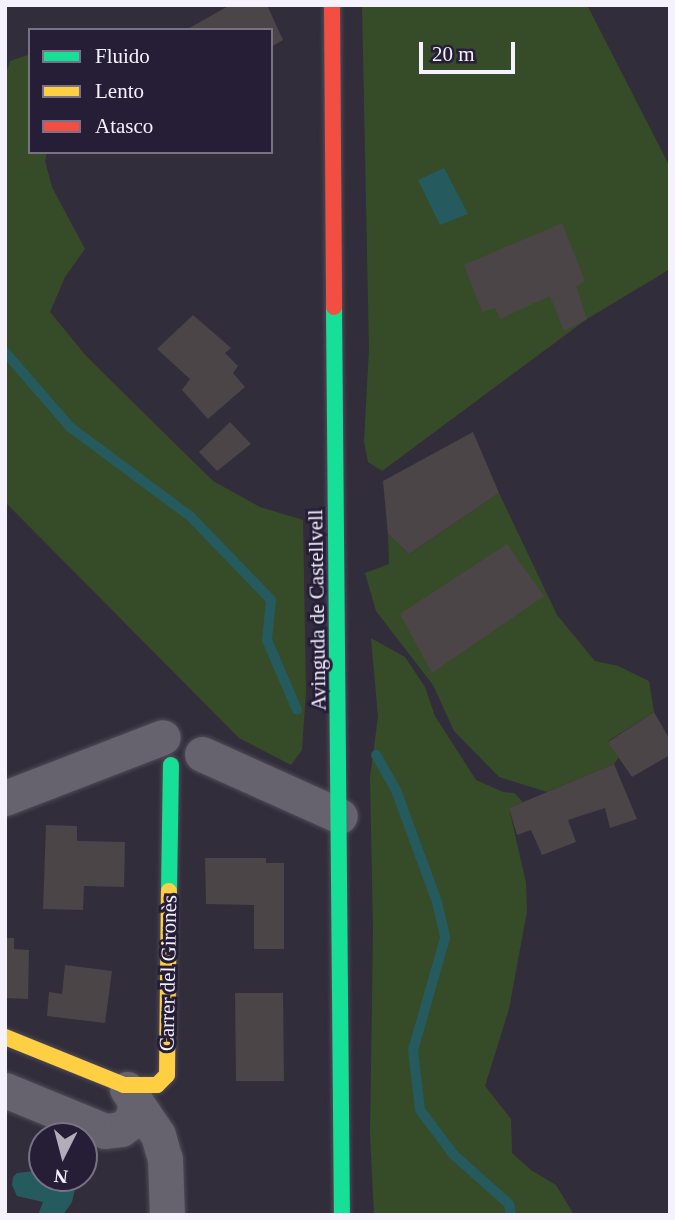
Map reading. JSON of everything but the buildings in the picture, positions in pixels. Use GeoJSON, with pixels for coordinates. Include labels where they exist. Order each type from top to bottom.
{"type":"FeatureCollection","features":[{"type":"Feature","properties":{"kind":"street","name":"Avinguda de Castellvell"},"geometry":{"type":"LineString","coordinates":[[332,5],[342,1215]]}},
{"type":"Feature","properties":{"kind":"street"},"geometry":{"type":"LineString","coordinates":[[5,798],[179,752],[340,816]]}},
{"type":"Feature","properties":{"kind":"street","name":"Carrer del Gironès"},"geometry":{"type":"LineString","coordinates":[[130,1092],[158,1085],[167,1074],[179,752]]}},
{"type":"Feature","properties":{"kind":"street"},"geometry":{"type":"LineString","coordinates":[[5,1037],[130,1092],[158,1135],[165,1159],[167,1215]]}},
{"type":"Feature","properties":{"kind":"street"},"geometry":{"type":"LineString","coordinates":[[5,1090],[105,1131],[121,1129],[128,1124],[134,1114],[130,1092]]}},
{"type":"Feature","properties":{"kind":"shaded area"},"geometry":{"type":"Polygon","coordinates":[[[362,5],[587,5],[670,167],[670,269],[587,319],[382,471],[368,462],[364,442],[369,349],[362,5]]]}},
{"type":"Feature","properties":{"kind":"shaded area"},"geometry":{"type":"Polygon","coordinates":[[[28,55],[28,154],[47,154],[45,161],[52,187],[85,249],[65,277],[50,312],[87,357],[213,481],[260,507],[303,520],[306,691],[302,750],[291,765],[239,738],[5,502],[5,76],[10,61],[28,55]]]}},
{"type":"Feature","properties":{"kind":"shaded area"},"geometry":{"type":"Polygon","coordinates":[[[444,168],[468,214],[440,225],[418,180],[444,168]]]}},
{"type":"Feature","properties":{"kind":"shaded area"},"geometry":{"type":"Polygon","coordinates":[[[499,493],[557,615],[595,661],[618,666],[649,681],[654,712],[608,741],[619,757],[614,764],[547,792],[499,777],[454,731],[433,685],[376,611],[365,573],[389,564],[388,534],[409,554],[499,493]]]}},
{"type":"Feature","properties":{"kind":"shaded area"},"geometry":{"type":"Polygon","coordinates":[[[371,638],[405,657],[425,687],[435,716],[476,780],[503,792],[514,793],[523,802],[509,808],[526,883],[527,911],[509,1009],[485,1086],[511,1119],[512,1153],[531,1170],[556,1185],[574,1215],[374,1215],[370,1135],[373,932],[370,777],[378,717],[371,638]]]}},
{"type":"Feature","properties":{"kind":"shaded area"},"geometry":{"type":"Polygon","coordinates":[[[28,1172],[28,1192],[74,1192],[72,1202],[63,1215],[41,1215],[39,1212],[43,1202],[17,1196],[12,1185],[13,1177],[17,1173],[28,1172]]]}},
{"type":"Feature","properties":{"kind":"waterway"},"geometry":{"type":"LineString","coordinates":[[5,352],[70,427],[190,516],[271,600],[267,640],[297,710]]}},
{"type":"Feature","properties":{"kind":"waterway"},"geometry":{"type":"LineString","coordinates":[[376,755],[396,790],[437,902],[445,938],[413,1050],[420,1110],[454,1155],[509,1204],[511,1215]]}},
{"type":"Feature","properties":{"kind":"traffic: fast"},"geometry":{"type":"LineString","coordinates":[[334,307],[342,1215]]}},
{"type":"Feature","properties":{"kind":"traffic: fast"},"geometry":{"type":"LineString","coordinates":[[169,891],[171,765]]}},
{"type":"Feature","properties":{"kind":"traffic: slow"},"geometry":{"type":"LineString","coordinates":[[5,1037],[124,1085],[157,1085],[167,1075],[169,891]]}},
{"type":"Feature","properties":{"kind":"traffic: jam"},"geometry":{"type":"LineString","coordinates":[[332,5],[334,307]]}}]}
